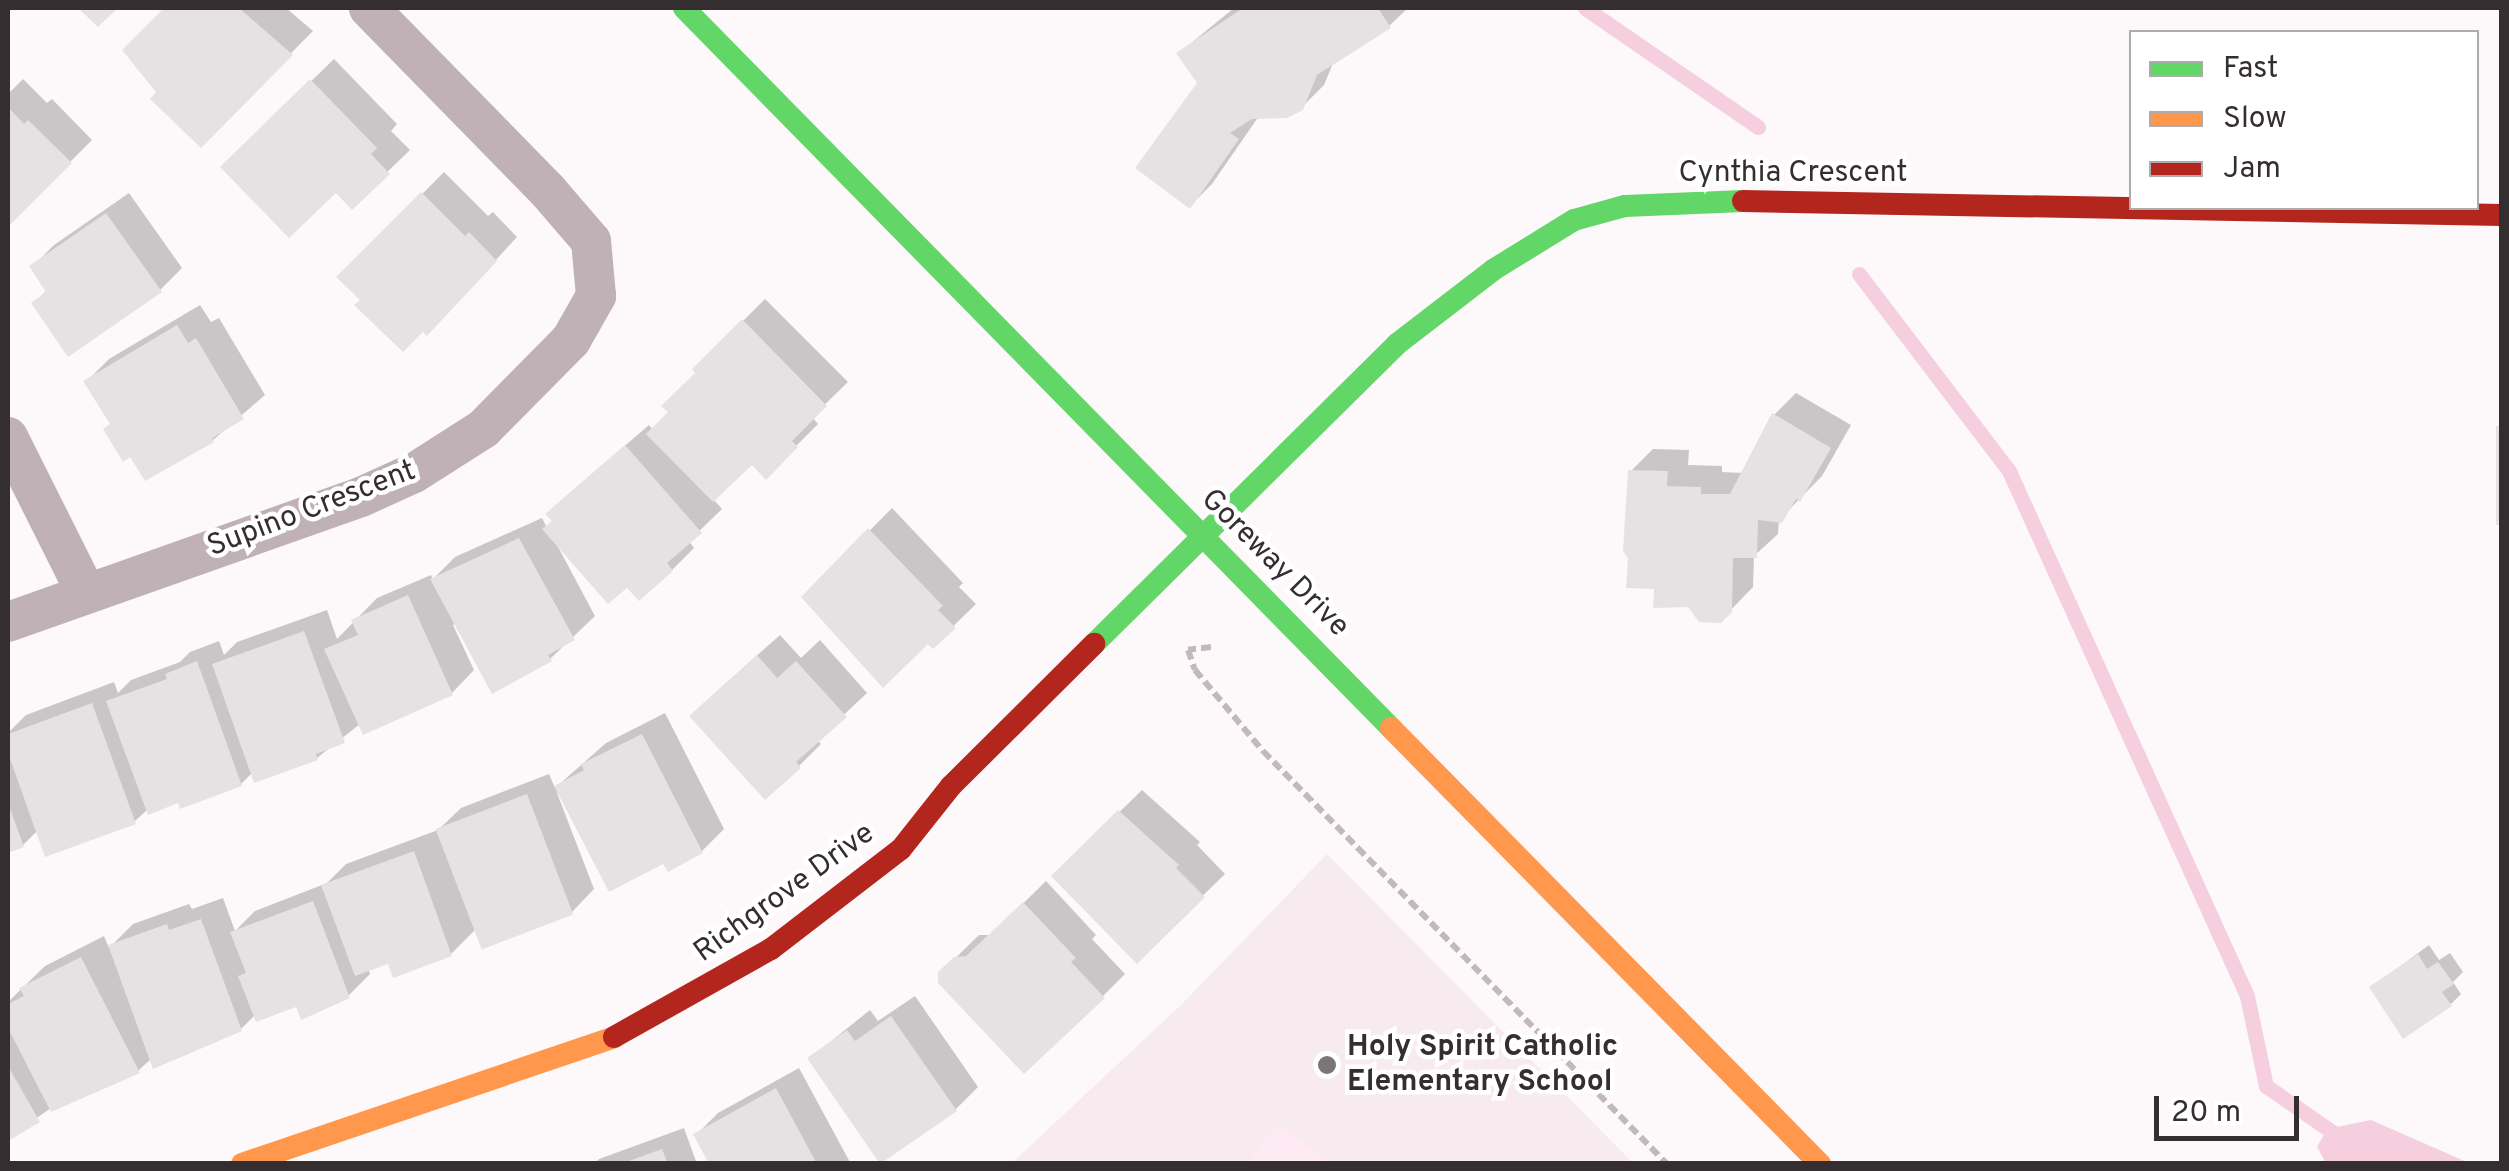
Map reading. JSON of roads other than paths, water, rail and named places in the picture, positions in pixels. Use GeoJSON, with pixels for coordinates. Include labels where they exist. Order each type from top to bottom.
{"type":"FeatureCollection","features":[{"type":"Feature","properties":{"kind":"street","name":"Supino Crescent"},"geometry":{"type":"LineString","coordinates":[[8,622],[362,497],[414,473],[483,429],[571,340],[596,296],[591,241],[369,8]]}},
{"type":"Feature","properties":{"kind":"street","name":"Goreway Drive"},"geometry":{"type":"LineString","coordinates":[[684,8],[1820,1164]]}},
{"type":"Feature","properties":{"kind":"street","name":"Cynthia Crescent"},"geometry":{"type":"LineString","coordinates":[[1203,535],[1398,344],[1479,280],[1574,220],[1625,206],[1698,200],[2129,209]]}},
{"type":"Feature","properties":{"kind":"street","name":"Cynthia Crescent"},"geometry":{"type":"LineString","coordinates":[[2200,210],[2502,216]]}},
{"type":"Feature","properties":{"kind":"street"},"geometry":{"type":"LineString","coordinates":[[8,437],[86,593]]}},
{"type":"Feature","properties":{"kind":"street","name":"Richgrove Drive"},"geometry":{"type":"LineString","coordinates":[[242,1164],[618,1034],[771,950],[901,849],[951,786],[1203,535]]}},
{"type":"Feature","properties":{"kind":"waterway"},"geometry":{"type":"LineString","coordinates":[[1585,8],[1758,127]]}},
{"type":"Feature","properties":{"kind":"waterway"},"geometry":{"type":"LineString","coordinates":[[1859,274],[2009,471],[2247,996],[2266,1086],[2341,1138]]}},
{"type":"Feature","properties":{"kind":"place","name":"Holy Spirit Catholic Elementary School"},"geometry":{"type":"Point","coordinates":[1327,1065]}}]}
